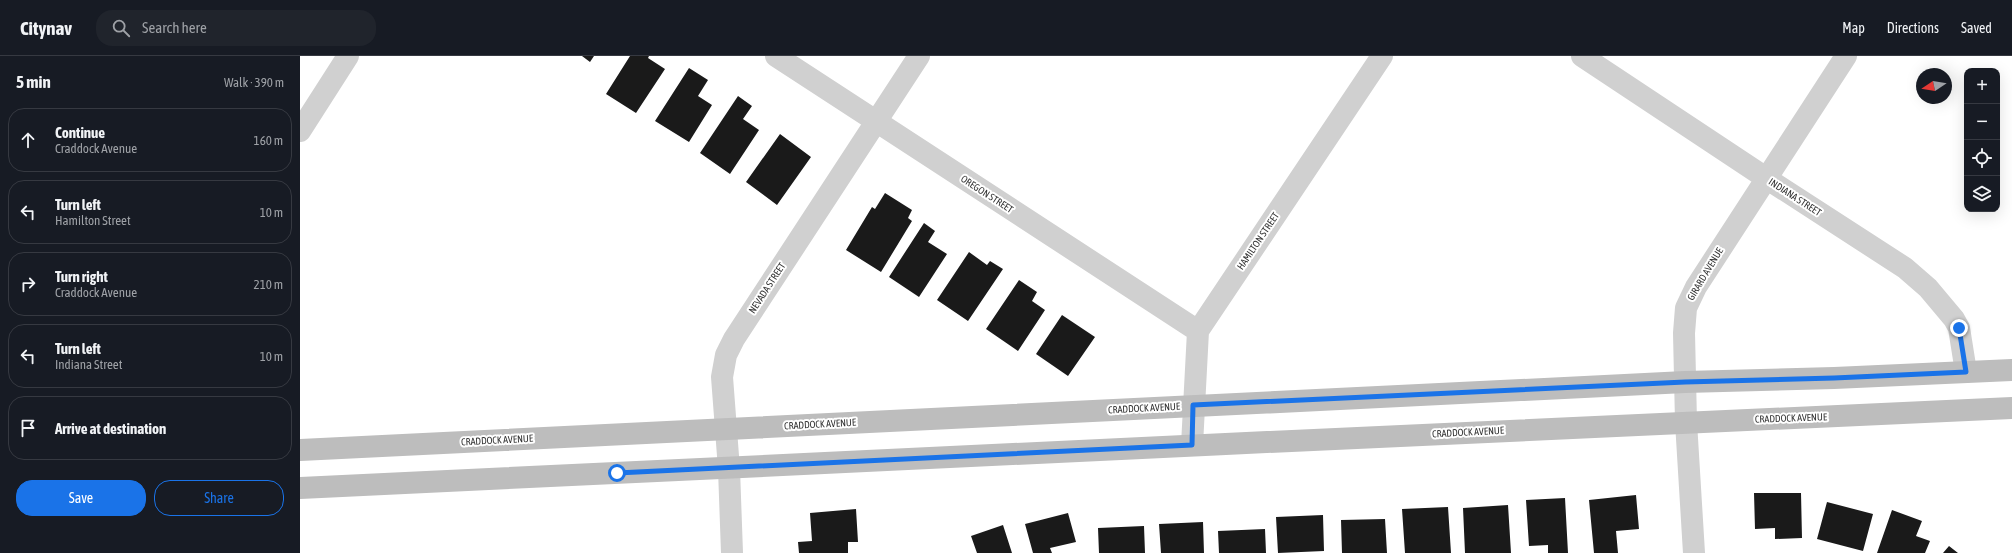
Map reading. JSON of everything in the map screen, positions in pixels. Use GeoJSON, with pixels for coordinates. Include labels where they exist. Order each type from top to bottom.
{"type":"FeatureCollection","features":[{"type":"Feature","properties":{"kind":"street"},"geometry":{"type":"LineString","coordinates":[[300,131],[348,56]]}},
{"type":"Feature","properties":{"kind":"street","name":"OREGON STREET"},"geometry":{"type":"LineString","coordinates":[[776,56],[1198,331]]}},
{"type":"Feature","properties":{"kind":"street","name":"NEVADA STREET"},"geometry":{"type":"LineString","coordinates":[[732,553],[729,469],[722,377],[726,355],[734,339],[919,56]]}},
{"type":"Feature","properties":{"kind":"street","name":"HAMILTON STREET"},"geometry":{"type":"LineString","coordinates":[[1192,445],[1198,331],[1382,56]]}},
{"type":"Feature","properties":{"kind":"street","name":"INDIANA STREET"},"geometry":{"type":"LineString","coordinates":[[1582,56],[1905,268],[1928,288],[1947,310],[1959,328],[1966,372]]}},
{"type":"Feature","properties":{"kind":"street","name":"GIRARD AVENUE"},"geometry":{"type":"LineString","coordinates":[[1694,553],[1686,422],[1684,333],[1686,308],[1696,286],[1846,56]]}},
{"type":"Feature","properties":{"kind":"street","name":"CRADDOCK AVENUE"},"geometry":{"type":"LineString","coordinates":[[300,450],[1685,382],[1834,378],[2012,370]]}},
{"type":"Feature","properties":{"kind":"street","name":"CRADDOCK AVENUE"},"geometry":{"type":"LineString","coordinates":[[300,488],[729,469],[1192,445],[2012,408]]}},
{"type":"Feature","properties":{"kind":"building"},"geometry":{"type":"Polygon","coordinates":[[[582,56],[594,56],[590,62],[582,56]]]}},
{"type":"Feature","properties":{"kind":"building"},"geometry":{"type":"Polygon","coordinates":[[[630,56],[649,56],[648,58],[665,69],[636,113],[606,94],[630,56]]]}},
{"type":"Feature","properties":{"kind":"building"},"geometry":{"type":"Polygon","coordinates":[[[689,68],[708,80],[698,96],[712,105],[689,142],[655,121],[689,68]]]}},
{"type":"Feature","properties":{"kind":"building"},"geometry":{"type":"Polygon","coordinates":[[[738,96],[752,106],[743,119],[759,130],[730,174],[700,153],[738,96]]]}},
{"type":"Feature","properties":{"kind":"building"},"geometry":{"type":"Polygon","coordinates":[[[780,134],[811,157],[777,205],[746,182],[780,134]]]}},
{"type":"Feature","properties":{"kind":"building"},"geometry":{"type":"Polygon","coordinates":[[[885,193],[912,210],[908,218],[912,221],[881,272],[846,250],[872,207],[875,209],[885,193]]]}},
{"type":"Feature","properties":{"kind":"building"},"geometry":{"type":"Polygon","coordinates":[[[924,223],[935,231],[928,242],[947,254],[919,297],[889,277],[924,223]]]}},
{"type":"Feature","properties":{"kind":"building"},"geometry":{"type":"Polygon","coordinates":[[[969,252],[987,265],[990,261],[1003,269],[968,321],[937,300],[969,252]]]}},
{"type":"Feature","properties":{"kind":"building"},"geometry":{"type":"Polygon","coordinates":[[[1019,280],[1037,292],[1032,301],[1045,310],[1018,351],[986,329],[1019,280]]]}},
{"type":"Feature","properties":{"kind":"building"},"geometry":{"type":"Polygon","coordinates":[[[1062,315],[1095,337],[1068,376],[1036,354],[1062,315]]]}},
{"type":"Feature","properties":{"kind":"building"},"geometry":{"type":"Polygon","coordinates":[[[1754,493],[1801,493],[1802,538],[1775,539],[1775,528],[1755,529],[1754,493]]]}},
{"type":"Feature","properties":{"kind":"building"},"geometry":{"type":"Polygon","coordinates":[[[1636,495],[1639,529],[1616,531],[1618,553],[1594,553],[1589,500],[1636,495]]]}},
{"type":"Feature","properties":{"kind":"building"},"geometry":{"type":"Polygon","coordinates":[[[1565,498],[1568,553],[1548,553],[1548,545],[1529,546],[1526,500],[1565,498]]]}},
{"type":"Feature","properties":{"kind":"building"},"geometry":{"type":"Polygon","coordinates":[[[1827,502],[1873,514],[1863,551],[1817,539],[1827,502]]]}},
{"type":"Feature","properties":{"kind":"building"},"geometry":{"type":"Polygon","coordinates":[[[1508,505],[1511,553],[1465,553],[1463,508],[1508,505]]]}},
{"type":"Feature","properties":{"kind":"building"},"geometry":{"type":"Polygon","coordinates":[[[1448,507],[1451,553],[1405,553],[1402,509],[1448,507]]]}},
{"type":"Feature","properties":{"kind":"building"},"geometry":{"type":"Polygon","coordinates":[[[856,509],[858,542],[848,542],[848,553],[799,553],[798,542],[812,541],[810,513],[856,509]]]}},
{"type":"Feature","properties":{"kind":"building"},"geometry":{"type":"Polygon","coordinates":[[[1892,510],[1922,521],[1916,536],[1930,541],[1925,553],[1877,553],[1892,510]]]}},
{"type":"Feature","properties":{"kind":"building"},"geometry":{"type":"Polygon","coordinates":[[[1068,513],[1076,542],[1050,548],[1052,553],[1033,553],[1025,524],[1068,513]]]}},
{"type":"Feature","properties":{"kind":"building"},"geometry":{"type":"Polygon","coordinates":[[[1323,515],[1324,551],[1278,553],[1276,517],[1323,515]]]}},
{"type":"Feature","properties":{"kind":"building"},"geometry":{"type":"Polygon","coordinates":[[[1385,519],[1387,553],[1342,553],[1341,520],[1385,519]]]}},
{"type":"Feature","properties":{"kind":"building"},"geometry":{"type":"Polygon","coordinates":[[[1203,522],[1204,553],[1161,553],[1159,524],[1203,522]]]}},
{"type":"Feature","properties":{"kind":"building"},"geometry":{"type":"Polygon","coordinates":[[[1003,525],[1012,553],[977,553],[971,536],[1003,525]]]}},
{"type":"Feature","properties":{"kind":"building"},"geometry":{"type":"Polygon","coordinates":[[[1144,526],[1145,553],[1099,553],[1098,528],[1144,526]]]}},
{"type":"Feature","properties":{"kind":"building"},"geometry":{"type":"Polygon","coordinates":[[[1265,529],[1266,553],[1219,553],[1218,531],[1265,529]]]}},
{"type":"Feature","properties":{"kind":"building"},"geometry":{"type":"Polygon","coordinates":[[[1949,546],[1958,553],[1943,553],[1949,546]]]}},
{"type":"Feature","properties":{"kind":"route"},"geometry":{"type":"LineString","coordinates":[[617,473],[729,469],[1192,445],[1193,405],[1685,382],[1834,378],[1966,372],[1959,328]]}}]}
